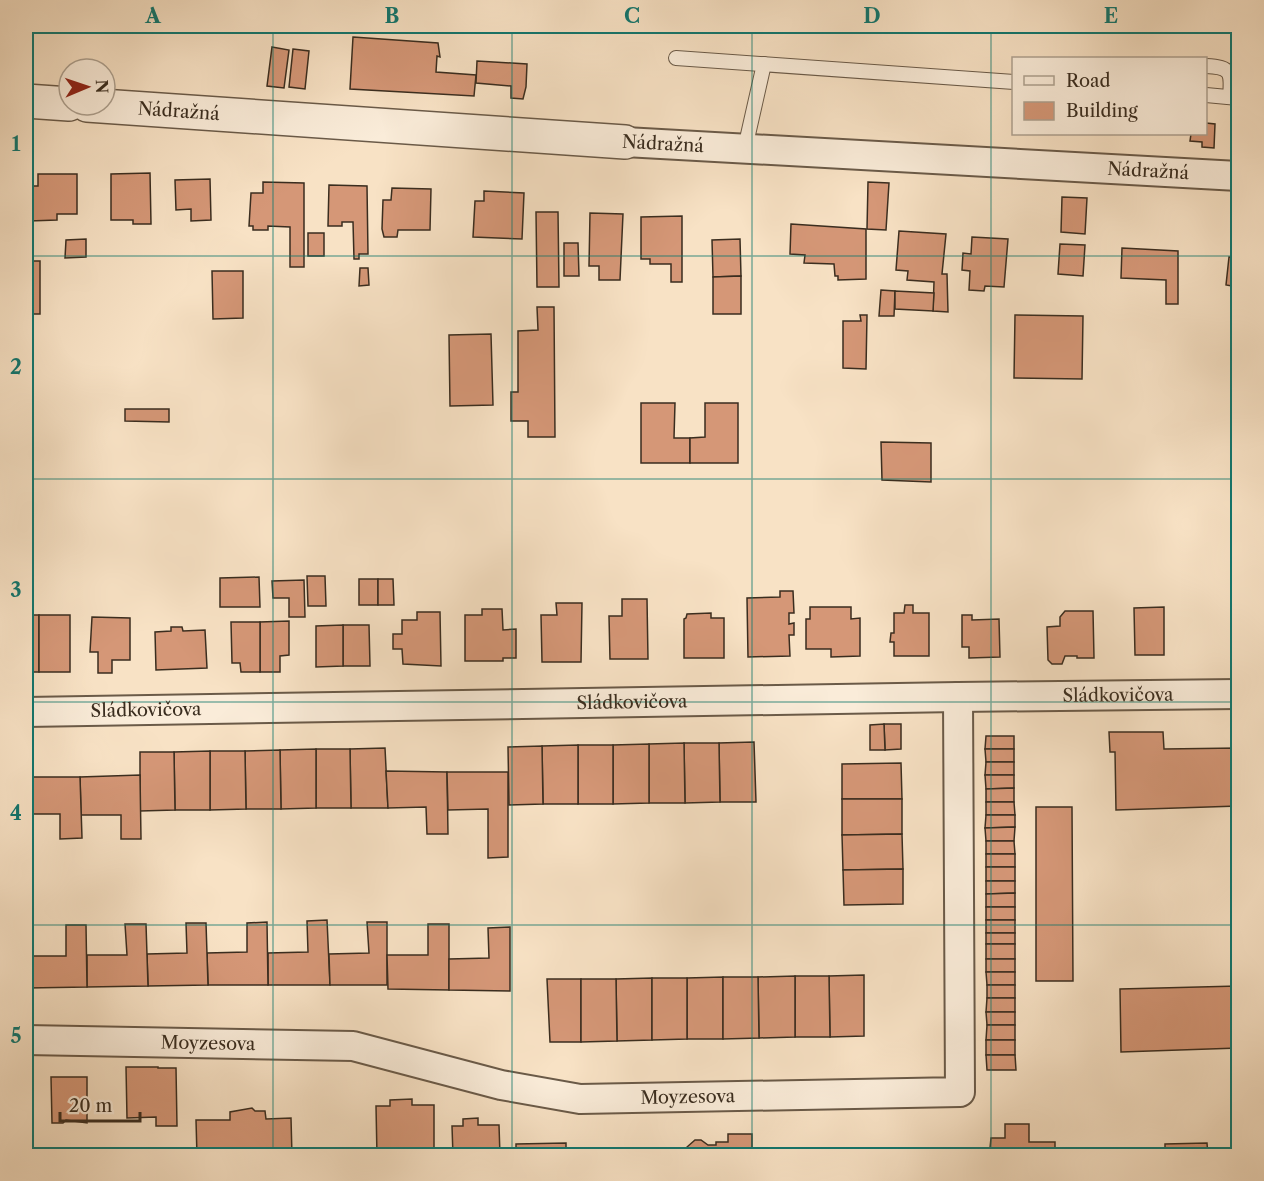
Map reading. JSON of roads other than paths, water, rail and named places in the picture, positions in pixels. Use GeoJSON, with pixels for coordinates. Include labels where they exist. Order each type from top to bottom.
{"type":"FeatureCollection","features":[{"type":"Feature","properties":{"kind":"street"},"geometry":{"type":"LineString","coordinates":[[26,101],[57,103]]}},
{"type":"Feature","properties":{"kind":"street","name":"Nádražná"},"geometry":{"type":"LineString","coordinates":[[117,107],[625,142],[1239,176]]}},
{"type":"Feature","properties":{"kind":"street","name":"Sládkovičova"},"geometry":{"type":"LineString","coordinates":[[26,712],[1239,694]]}},
{"type":"Feature","properties":{"kind":"street","name":"Moyzesova"},"geometry":{"type":"LineString","coordinates":[[26,1040],[353,1046],[501,1085],[580,1099],[960,1092],[957,697]]}},
{"type":"Feature","properties":{"kind":"lane"},"geometry":{"type":"LineString","coordinates":[[676,58],[1012,81]]}},
{"type":"Feature","properties":{"kind":"lane"},"geometry":{"type":"LineString","coordinates":[[745,148],[764,64]]}},
{"type":"Feature","properties":{"kind":"lane"},"geometry":{"type":"LineString","coordinates":[[1207,66],[1218,67],[1228,72],[1234,97],[1207,95]]}}]}
